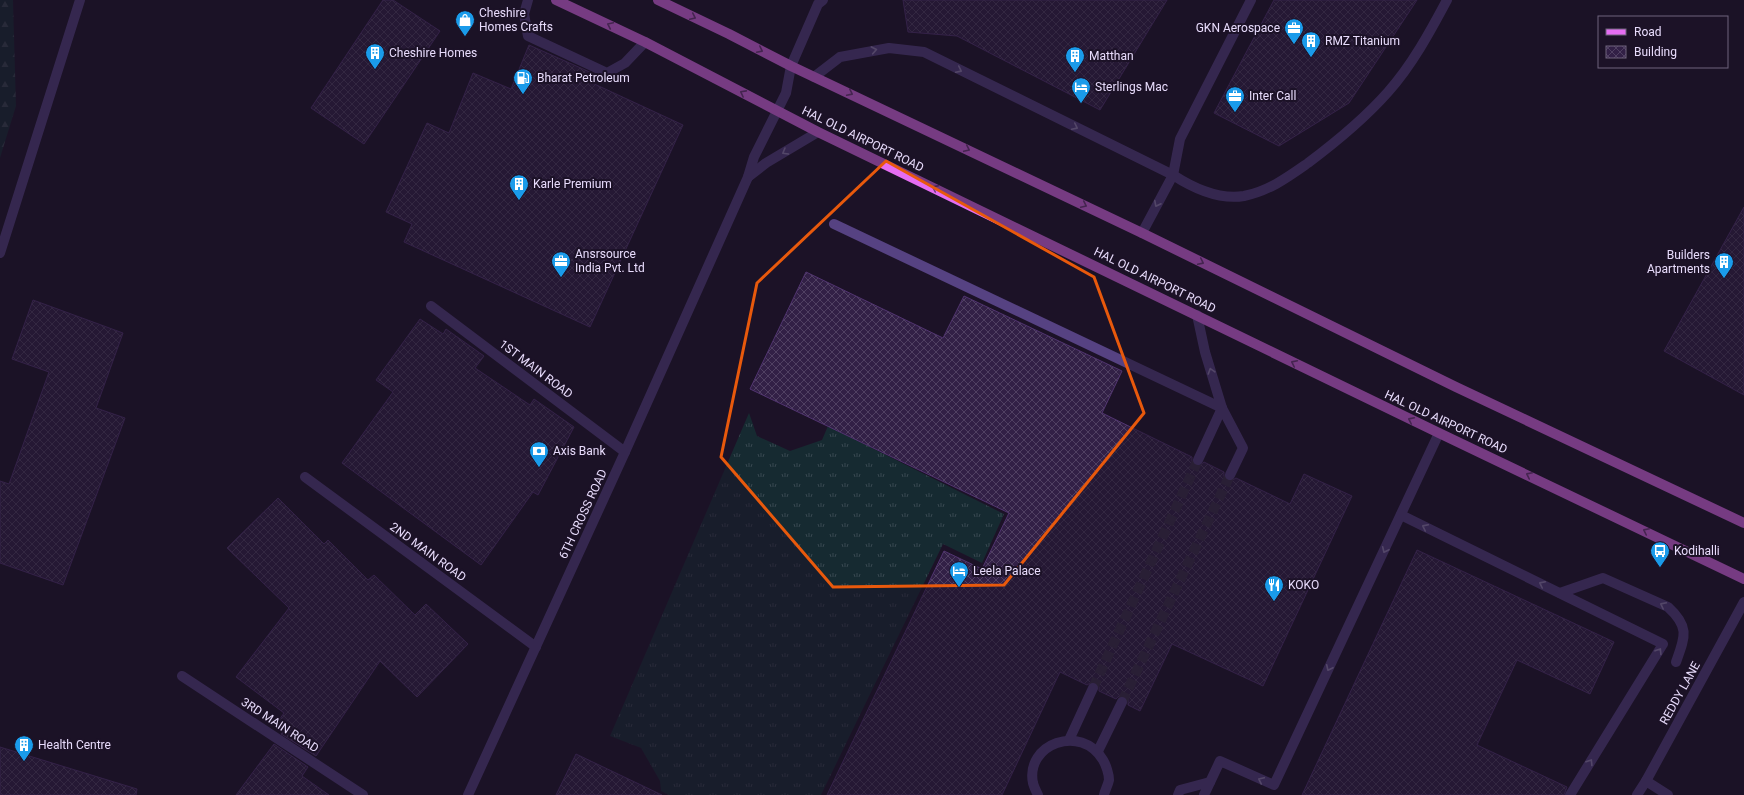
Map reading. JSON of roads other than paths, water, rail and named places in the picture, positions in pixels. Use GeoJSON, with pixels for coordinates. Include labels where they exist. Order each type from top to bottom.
{"type":"FeatureCollection","features":[{"type":"Feature","properties":{"kind":"main road","name":"HAL OLD AIRPORT ROAD"},"geometry":{"type":"LineString","coordinates":[[556,0],[645,42],[818,132],[1744,579]]}},
{"type":"Feature","properties":{"kind":"main road"},"geometry":{"type":"LineString","coordinates":[[658,0],[791,66],[1142,233],[1456,387],[1744,523]]}},
{"type":"Feature","properties":{"kind":"street"},"geometry":{"type":"LineString","coordinates":[[0,253],[80,0]]}},
{"type":"Feature","properties":{"kind":"street"},"geometry":{"type":"LineString","coordinates":[[528,0],[524,14],[528,36],[607,73],[625,63],[645,42]]}},
{"type":"Feature","properties":{"kind":"street"},"geometry":{"type":"LineString","coordinates":[[1142,233],[1172,175],[1180,139],[1251,0]]}},
{"type":"Feature","properties":{"kind":"street"},"geometry":{"type":"LineString","coordinates":[[814,77],[840,57],[889,48],[924,52],[1172,175],[1189,186],[1225,197],[1243,196],[1265,190],[1283,181],[1334,143],[1388,92],[1422,46],[1447,0]]}},
{"type":"Feature","properties":{"kind":"street","name":"6TH CROSS ROAD"},"geometry":{"type":"LineString","coordinates":[[468,795],[625,452],[748,177],[754,157],[786,94],[791,66],[818,1]]}},
{"type":"Feature","properties":{"kind":"street","name":"6TH CROSS ROAD"},"geometry":{"type":"LineString","coordinates":[[748,177],[766,163],[818,132]]}},
{"type":"Feature","properties":{"kind":"street"},"geometry":{"type":"LineString","coordinates":[[834,224],[1222,408]]}},
{"type":"Feature","properties":{"kind":"street","name":"1ST MAIN ROAD"},"geometry":{"type":"LineString","coordinates":[[431,306],[625,452]]}},
{"type":"Feature","properties":{"kind":"street"},"geometry":{"type":"LineString","coordinates":[[1197,315],[1205,352],[1222,408],[1243,448],[1230,475]]}},
{"type":"Feature","properties":{"kind":"street"},"geometry":{"type":"LineString","coordinates":[[1198,460],[1222,408]]}},
{"type":"Feature","properties":{"kind":"street"},"geometry":{"type":"LineString","coordinates":[[1204,795],[1220,761],[1274,786],[1439,433]]}},
{"type":"Feature","properties":{"kind":"street","name":"2ND MAIN ROAD"},"geometry":{"type":"LineString","coordinates":[[304,478],[536,647]]}},
{"type":"Feature","properties":{"kind":"street"},"geometry":{"type":"LineString","coordinates":[[1401,515],[1663,644],[1570,795]]}},
{"type":"Feature","properties":{"kind":"street"},"geometry":{"type":"LineString","coordinates":[[1560,593],[1603,578],[1668,608],[1676,615],[1684,632],[1684,641],[1676,662]]}},
{"type":"Feature","properties":{"kind":"street","name":"REDDY LANE"},"geometry":{"type":"LineString","coordinates":[[1637,795],[1744,602]]}},
{"type":"Feature","properties":{"kind":"street","name":"3RD MAIN ROAD"},"geometry":{"type":"LineString","coordinates":[[182,676],[363,795]]}},
{"type":"Feature","properties":{"kind":"street"},"geometry":{"type":"LineString","coordinates":[[1069,740],[1093,688]]}},
{"type":"Feature","properties":{"kind":"street"},"geometry":{"type":"LineString","coordinates":[[1098,751],[1122,702]]}},
{"type":"Feature","properties":{"kind":"street"},"geometry":{"type":"LineString","coordinates":[[1038,795],[1033,782],[1034,767],[1042,753],[1054,743],[1069,740],[1085,743],[1098,751],[1106,765],[1108,780],[1104,795]]}},
{"type":"Feature","properties":{"kind":"street"},"geometry":{"type":"LineString","coordinates":[[1646,781],[1668,795]]}},
{"type":"Feature","properties":{"kind":"street"},"geometry":{"type":"LineString","coordinates":[[1178,795],[1180,790],[1210,782]]}},
{"type":"Feature","properties":{"kind":"tunnel"},"geometry":{"type":"LineString","coordinates":[[1093,688],[1198,460]]}},
{"type":"Feature","properties":{"kind":"tunnel"},"geometry":{"type":"LineString","coordinates":[[1122,702],[1230,475]]}},
{"type":"Feature","properties":{"kind":"place","name":"Cheshire Homes Crafts"},"geometry":{"type":"Point","coordinates":[465,37]}},
{"type":"Feature","properties":{"kind":"place","name":"GKN Aerospace"},"geometry":{"type":"Point","coordinates":[1294,45]}},
{"type":"Feature","properties":{"kind":"place","name":"RMZ Titanium"},"geometry":{"type":"Point","coordinates":[1311,58]}},
{"type":"Feature","properties":{"kind":"place","name":"Cheshire Homes"},"geometry":{"type":"Point","coordinates":[375,70]}},
{"type":"Feature","properties":{"kind":"place","name":"Matthan"},"geometry":{"type":"Point","coordinates":[1075,73]}},
{"type":"Feature","properties":{"kind":"place","name":"Bharat Petroleum"},"geometry":{"type":"Point","coordinates":[523,95]}},
{"type":"Feature","properties":{"kind":"place","name":"Sterlings Mac"},"geometry":{"type":"Point","coordinates":[1081,104]}},
{"type":"Feature","properties":{"kind":"place","name":"Inter Call"},"geometry":{"type":"Point","coordinates":[1235,113]}},
{"type":"Feature","properties":{"kind":"place","name":"Karle Premium"},"geometry":{"type":"Point","coordinates":[519,201]}},
{"type":"Feature","properties":{"kind":"place","name":"Ansrsource India Pvt. Ltd"},"geometry":{"type":"Point","coordinates":[561,278]}},
{"type":"Feature","properties":{"kind":"place","name":"Builders Apartments"},"geometry":{"type":"Point","coordinates":[1724,279]}},
{"type":"Feature","properties":{"kind":"place","name":"Axis Bank"},"geometry":{"type":"Point","coordinates":[539,468]}},
{"type":"Feature","properties":{"kind":"place","name":"Kodihalli"},"geometry":{"type":"Point","coordinates":[1660,568]}},
{"type":"Feature","properties":{"kind":"place","name":"Leela Palace"},"geometry":{"type":"Point","coordinates":[959,588]}},
{"type":"Feature","properties":{"kind":"place","name":"KOKO"},"geometry":{"type":"Point","coordinates":[1274,602]}},
{"type":"Feature","properties":{"kind":"place","name":"Health Centre"},"geometry":{"type":"Point","coordinates":[24,762]}}]}
